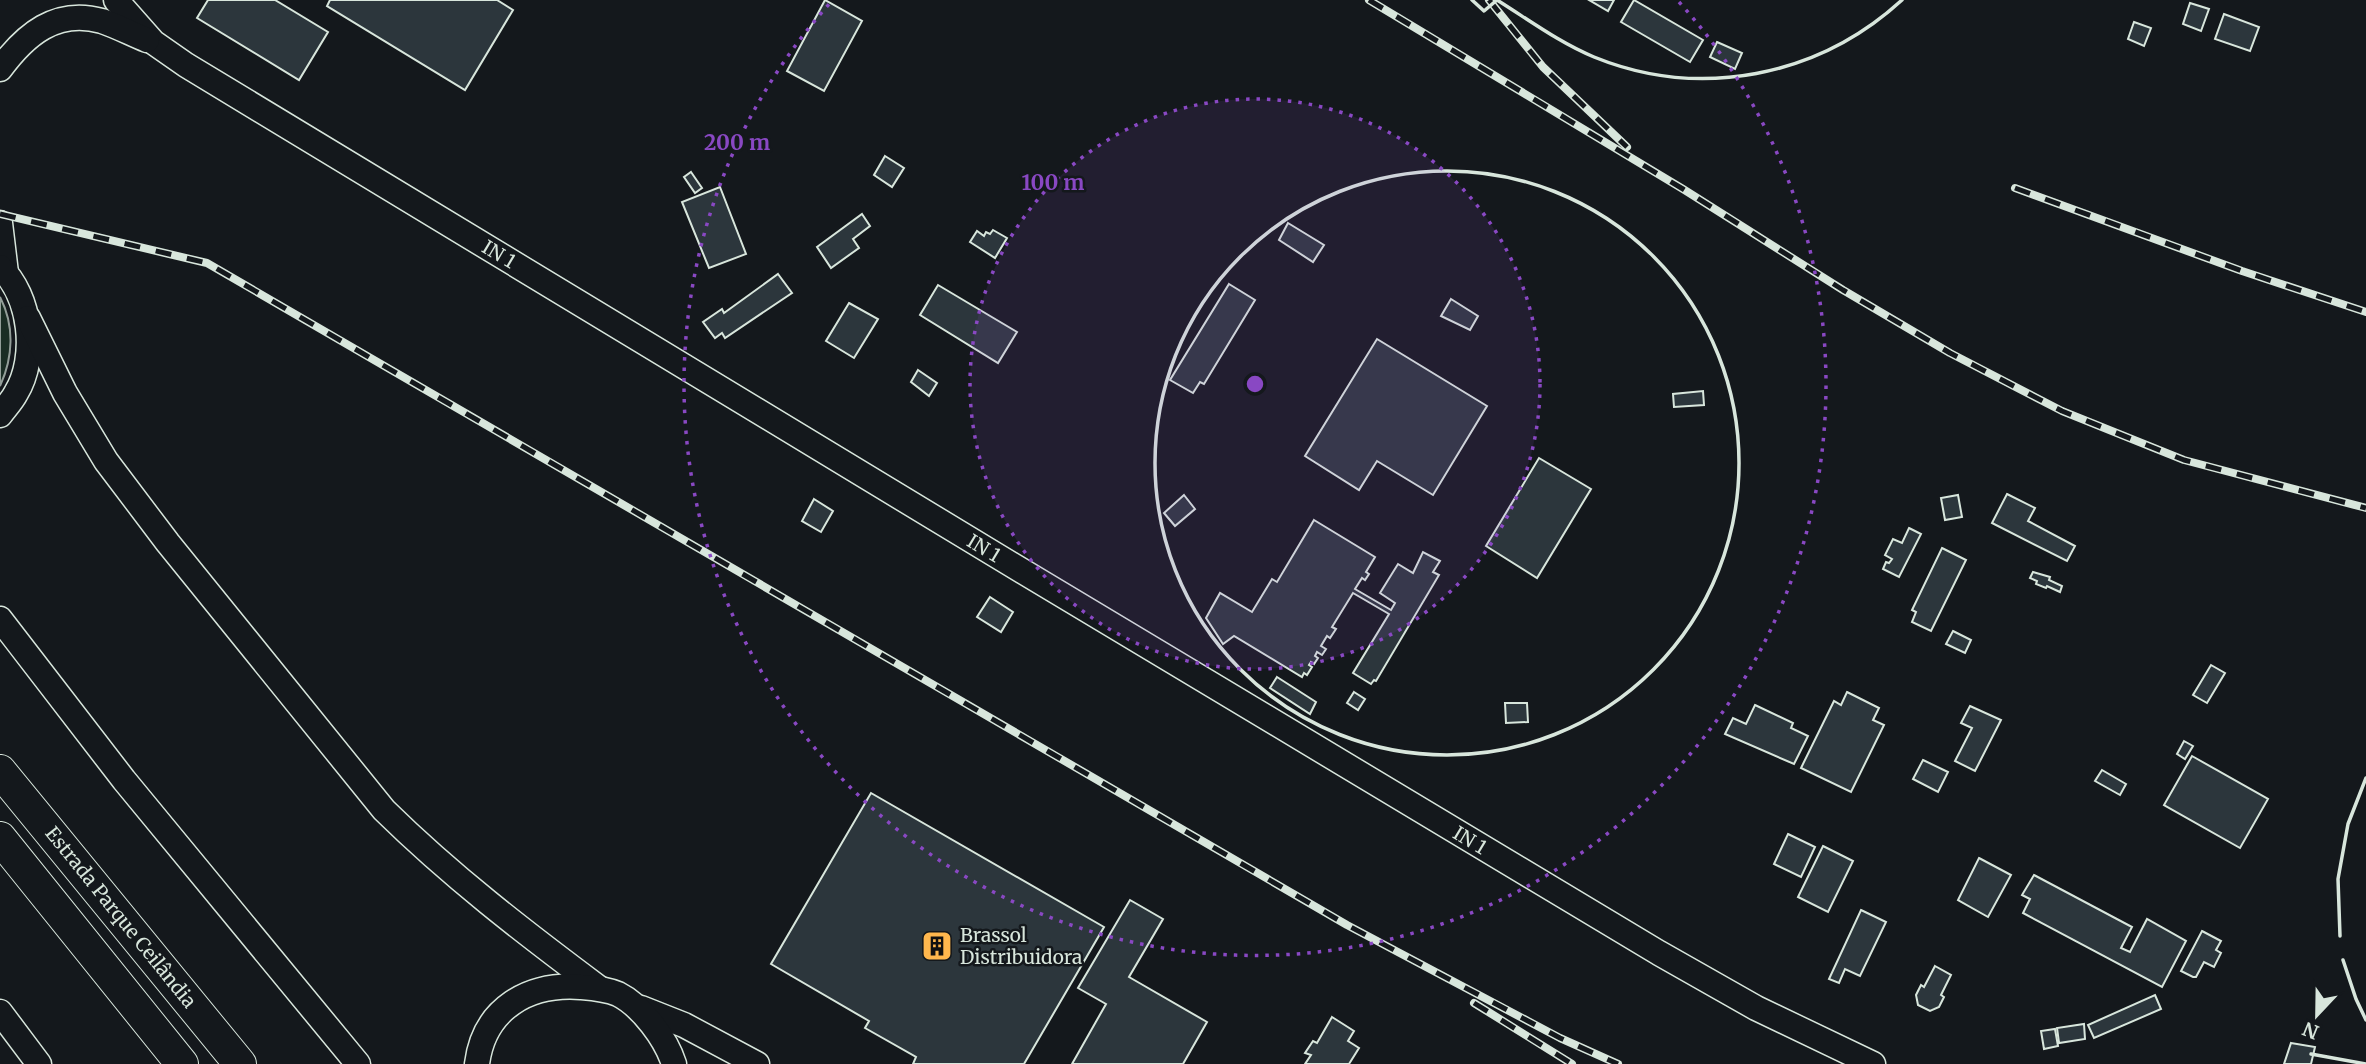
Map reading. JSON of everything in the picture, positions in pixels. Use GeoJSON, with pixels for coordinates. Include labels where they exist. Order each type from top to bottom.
{"type":"FeatureCollection","features":[{"type":"Feature","properties":{"kind":"highway","name":"Estrada Parque Ceilândia"},"geometry":{"type":"LineString","coordinates":[[0,771],[240,1064]]}},
{"type":"Feature","properties":{"kind":"highway"},"geometry":{"type":"LineString","coordinates":[[0,838],[183,1064]]}},
{"type":"Feature","properties":{"kind":"main road","name":"IN 1"},"geometry":{"type":"LineString","coordinates":[[116,0],[153,42],[186,65],[999,558],[1647,947],[1756,1008],[1873,1064]]}},
{"type":"Feature","properties":{"kind":"main road"},"geometry":{"type":"LineString","coordinates":[[0,69],[22,42],[40,27],[75,18],[100,21],[153,42]]}},
{"type":"Feature","properties":{"kind":"main road"},"geometry":{"type":"LineString","coordinates":[[0,223],[3,270],[20,294],[28,318],[65,393],[106,461],[168,543],[384,810],[423,849],[461,881],[598,988]]}},
{"type":"Feature","properties":{"kind":"main road"},"geometry":{"type":"LineString","coordinates":[[0,415],[18,391],[29,356],[28,318]]}},
{"type":"Feature","properties":{"kind":"main road"},"geometry":{"type":"LineString","coordinates":[[0,619],[133,790],[358,1064]]}},
{"type":"Feature","properties":{"kind":"main road"},"geometry":{"type":"LineString","coordinates":[[477,1064],[489,1025],[504,1009],[527,994],[557,985],[598,988],[618,995],[632,1004],[684,1025],[757,1064]]}},
{"type":"Feature","properties":{"kind":"main road"},"geometry":{"type":"LineString","coordinates":[[632,1004],[658,1031],[674,1064]]}},
{"type":"Feature","properties":{"kind":"main road"},"geometry":{"type":"LineString","coordinates":[[0,1012],[39,1064]]}},
{"type":"Feature","properties":{"kind":"green space"},"geometry":{"type":"Polygon","coordinates":[[[0,297],[8,319],[10,353],[0,386],[0,297]]]}},
{"type":"Feature","properties":{"kind":"building"},"geometry":{"type":"Polygon","coordinates":[[[208,0],[275,0],[328,32],[299,80],[197,18],[208,0]]]}},
{"type":"Feature","properties":{"kind":"building"},"geometry":{"type":"Polygon","coordinates":[[[330,0],[497,0],[513,10],[465,90],[327,6],[330,0]]]}},
{"type":"Feature","properties":{"kind":"building"},"geometry":{"type":"Polygon","coordinates":[[[825,0],[862,21],[824,91],[787,71],[825,0]]]}},
{"type":"Feature","properties":{"kind":"building"},"geometry":{"type":"Polygon","coordinates":[[[1589,0],[1614,0],[1608,11],[1589,0]]]}},
{"type":"Feature","properties":{"kind":"building"},"geometry":{"type":"Polygon","coordinates":[[[1634,0],[1703,40],[1690,62],[1621,22],[1634,0]]]}},
{"type":"Feature","properties":{"kind":"building"},"geometry":{"type":"Polygon","coordinates":[[[2190,3],[2209,9],[2201,31],[2183,24],[2190,3]]]}},
{"type":"Feature","properties":{"kind":"building"},"geometry":{"type":"Polygon","coordinates":[[[2224,14],[2259,27],[2250,51],[2215,39],[2224,14]]]}},
{"type":"Feature","properties":{"kind":"building"},"geometry":{"type":"Polygon","coordinates":[[[2134,22],[2151,28],[2144,46],[2128,39],[2134,22]]]}},
{"type":"Feature","properties":{"kind":"building"},"geometry":{"type":"Polygon","coordinates":[[[1717,42],[1742,53],[1735,69],[1710,57],[1717,42]]]}},
{"type":"Feature","properties":{"kind":"building"},"geometry":{"type":"Polygon","coordinates":[[[885,156],[904,168],[892,187],[874,175],[885,156]]]}},
{"type":"Feature","properties":{"kind":"building"},"geometry":{"type":"Polygon","coordinates":[[[691,172],[702,188],[695,193],[684,177],[691,172]]]}},
{"type":"Feature","properties":{"kind":"building"},"geometry":{"type":"Polygon","coordinates":[[[720,187],[746,254],[709,268],[682,202],[720,187]]]}},
{"type":"Feature","properties":{"kind":"building"},"geometry":{"type":"Polygon","coordinates":[[[862,214],[870,226],[853,239],[859,248],[831,268],[817,247],[862,214]]]}},
{"type":"Feature","properties":{"kind":"building"},"geometry":{"type":"Polygon","coordinates":[[[1288,223],[1324,245],[1313,262],[1279,240],[1288,223]]]}},
{"type":"Feature","properties":{"kind":"building"},"geometry":{"type":"Polygon","coordinates":[[[993,230],[1007,238],[995,258],[970,242],[977,231],[984,236],[986,232],[990,234],[993,230]]]}},
{"type":"Feature","properties":{"kind":"building"},"geometry":{"type":"Polygon","coordinates":[[[778,274],[792,293],[725,338],[722,333],[715,338],[703,322],[722,309],[724,313],[778,274]]]}},
{"type":"Feature","properties":{"kind":"building"},"geometry":{"type":"Polygon","coordinates":[[[1229,284],[1255,300],[1204,384],[1200,382],[1193,393],[1170,380],[1229,284]]]}},
{"type":"Feature","properties":{"kind":"building"},"geometry":{"type":"Polygon","coordinates":[[[938,285],[1017,332],[998,363],[920,315],[938,285]]]}},
{"type":"Feature","properties":{"kind":"building"},"geometry":{"type":"Polygon","coordinates":[[[1451,299],[1478,316],[1470,330],[1441,316],[1451,299]]]}},
{"type":"Feature","properties":{"kind":"building"},"geometry":{"type":"Polygon","coordinates":[[[849,303],[878,319],[854,358],[826,341],[849,303]]]}},
{"type":"Feature","properties":{"kind":"building"},"geometry":{"type":"Polygon","coordinates":[[[1377,339],[1487,406],[1433,495],[1377,461],[1359,490],[1305,456],[1377,339]]]}},
{"type":"Feature","properties":{"kind":"building"},"geometry":{"type":"Polygon","coordinates":[[[918,370],[937,383],[929,396],[911,382],[918,370]]]}},
{"type":"Feature","properties":{"kind":"building"},"geometry":{"type":"Polygon","coordinates":[[[1703,391],[1704,405],[1674,407],[1673,394],[1703,391]]]}},
{"type":"Feature","properties":{"kind":"building"},"geometry":{"type":"Polygon","coordinates":[[[1539,458],[1591,489],[1537,578],[1486,546],[1539,458]]]}},
{"type":"Feature","properties":{"kind":"building"},"geometry":{"type":"Polygon","coordinates":[[[2007,494],[2035,508],[2028,521],[2075,546],[2067,561],[1992,523],[2007,494]]]}},
{"type":"Feature","properties":{"kind":"building"},"geometry":{"type":"Polygon","coordinates":[[[1184,495],[1195,509],[1175,526],[1164,513],[1184,495]]]}},
{"type":"Feature","properties":{"kind":"building"},"geometry":{"type":"Polygon","coordinates":[[[1958,495],[1962,517],[1945,520],[1941,498],[1958,495]]]}},
{"type":"Feature","properties":{"kind":"building"},"geometry":{"type":"Polygon","coordinates":[[[814,499],[833,511],[821,532],[802,521],[814,499]]]}},
{"type":"Feature","properties":{"kind":"building"},"geometry":{"type":"Polygon","coordinates":[[[1314,520],[1375,557],[1366,572],[1369,574],[1365,580],[1362,578],[1355,589],[1391,610],[1395,603],[1380,593],[1398,564],[1413,573],[1423,552],[1440,561],[1433,572],[1439,575],[1376,681],[1371,684],[1353,673],[1389,614],[1353,593],[1332,627],[1336,629],[1330,638],[1327,636],[1321,646],[1326,649],[1322,655],[1317,652],[1315,656],[1318,658],[1314,664],[1311,662],[1309,665],[1312,667],[1307,675],[1304,673],[1302,677],[1234,636],[1223,644],[1206,618],[1220,593],[1252,612],[1272,579],[1277,582],[1314,520]]]}},
{"type":"Feature","properties":{"kind":"building"},"geometry":{"type":"Polygon","coordinates":[[[1909,528],[1921,534],[1899,577],[1883,569],[1886,562],[1889,563],[1892,559],[1885,555],[1893,539],[1902,543],[1909,528]]]}},
{"type":"Feature","properties":{"kind":"building"},"geometry":{"type":"Polygon","coordinates":[[[1942,548],[1966,560],[1931,631],[1912,622],[1916,612],[1912,610],[1942,548]]]}},
{"type":"Feature","properties":{"kind":"building"},"geometry":{"type":"Polygon","coordinates":[[[2033,572],[2050,577],[2049,580],[2062,586],[2060,592],[2036,584],[2037,581],[2030,578],[2033,572]]]}},
{"type":"Feature","properties":{"kind":"building"},"geometry":{"type":"Polygon","coordinates":[[[990,597],[1013,612],[1001,632],[977,617],[990,597]]]}},
{"type":"Feature","properties":{"kind":"building"},"geometry":{"type":"Polygon","coordinates":[[[1953,631],[1971,640],[1965,653],[1946,644],[1953,631]]]}},
{"type":"Feature","properties":{"kind":"building"},"geometry":{"type":"Polygon","coordinates":[[[2211,665],[2225,673],[2207,703],[2193,695],[2211,665]]]}},
{"type":"Feature","properties":{"kind":"building"},"geometry":{"type":"Polygon","coordinates":[[[1277,677],[1316,702],[1310,714],[1270,688],[1277,677]]]}},
{"type":"Feature","properties":{"kind":"building"},"geometry":{"type":"Polygon","coordinates":[[[1354,692],[1365,699],[1358,710],[1347,703],[1354,692]]]}},
{"type":"Feature","properties":{"kind":"building"},"geometry":{"type":"Polygon","coordinates":[[[1847,692],[1879,708],[1873,720],[1884,725],[1851,792],[1801,768],[1834,701],[1841,705],[1847,692]]]}},
{"type":"Feature","properties":{"kind":"building"},"geometry":{"type":"Polygon","coordinates":[[[1505,703],[1527,703],[1528,722],[1506,723],[1505,703]]]}},
{"type":"Feature","properties":{"kind":"building"},"geometry":{"type":"Polygon","coordinates":[[[1755,705],[1793,723],[1791,728],[1808,736],[1794,764],[1725,734],[1733,718],[1746,724],[1755,705]]]}},
{"type":"Feature","properties":{"kind":"building"},"geometry":{"type":"Polygon","coordinates":[[[1970,706],[2001,720],[1975,771],[1955,761],[1972,728],[1961,723],[1970,706]]]}},
{"type":"Feature","properties":{"kind":"building"},"geometry":{"type":"Polygon","coordinates":[[[2184,741],[2193,746],[2185,759],[2177,754],[2184,741]]]}},
{"type":"Feature","properties":{"kind":"building"},"geometry":{"type":"Polygon","coordinates":[[[2192,756],[2268,799],[2240,848],[2164,805],[2192,756]]]}},
{"type":"Feature","properties":{"kind":"building"},"geometry":{"type":"Polygon","coordinates":[[[1923,760],[1948,772],[1938,792],[1913,779],[1923,760]]]}},
{"type":"Feature","properties":{"kind":"building"},"geometry":{"type":"Polygon","coordinates":[[[2102,770],[2126,784],[2120,795],[2095,781],[2102,770]]]}},
{"type":"Feature","properties":{"kind":"building","name":"Brassol Distribuidora"},"geometry":{"type":"Polygon","coordinates":[[[871,793],[1104,927],[1024,1064],[913,1064],[916,1057],[865,1028],[869,1021],[771,964],[871,793]]]}},
{"type":"Feature","properties":{"kind":"building"},"geometry":{"type":"Polygon","coordinates":[[[1788,834],[1815,847],[1801,877],[1774,864],[1788,834]]]}},
{"type":"Feature","properties":{"kind":"building"},"geometry":{"type":"Polygon","coordinates":[[[1823,846],[1853,861],[1828,912],[1798,897],[1823,846]]]}},
{"type":"Feature","properties":{"kind":"building"},"geometry":{"type":"Polygon","coordinates":[[[1979,858],[2011,875],[1988,917],[1958,900],[1979,858]]]}},
{"type":"Feature","properties":{"kind":"building"},"geometry":{"type":"Polygon","coordinates":[[[2034,875],[2132,927],[2121,948],[2130,952],[2147,919],[2186,941],[2162,987],[2023,913],[2030,899],[2022,895],[2034,875]]]}},
{"type":"Feature","properties":{"kind":"building"},"geometry":{"type":"Polygon","coordinates":[[[1130,900],[1163,919],[1129,977],[1207,1022],[1183,1064],[1072,1064],[1106,1004],[1078,988],[1130,900]]]}},
{"type":"Feature","properties":{"kind":"building"},"geometry":{"type":"Polygon","coordinates":[[[1861,910],[1886,922],[1860,976],[1845,969],[1839,983],[1829,979],[1861,910]]]}},
{"type":"Feature","properties":{"kind":"building"},"geometry":{"type":"Polygon","coordinates":[[[2202,931],[2221,941],[2216,950],[2221,953],[2214,967],[2204,962],[2196,977],[2193,977],[2181,971],[2202,931]]]}},
{"type":"Feature","properties":{"kind":"building"},"geometry":{"type":"Polygon","coordinates":[[[1935,966],[1951,975],[1941,995],[1944,997],[1939,1007],[1930,1011],[1918,1005],[1916,995],[1921,985],[1924,987],[1935,966]]]}},
{"type":"Feature","properties":{"kind":"building"},"geometry":{"type":"Polygon","coordinates":[[[2155,995],[2161,1009],[2094,1038],[2088,1025],[2155,995]]]}},
{"type":"Feature","properties":{"kind":"building"},"geometry":{"type":"Polygon","coordinates":[[[1332,1017],[1354,1031],[1348,1041],[1359,1048],[1349,1064],[1305,1064],[1311,1055],[1305,1053],[1313,1041],[1317,1043],[1332,1017]]]}},
{"type":"Feature","properties":{"kind":"building"},"geometry":{"type":"Polygon","coordinates":[[[2084,1024],[2085,1039],[2059,1043],[2057,1028],[2084,1024]]]}},
{"type":"Feature","properties":{"kind":"building"},"geometry":{"type":"Polygon","coordinates":[[[2055,1029],[2058,1046],[2044,1049],[2041,1031],[2055,1029]]]}},
{"type":"Feature","properties":{"kind":"building"},"geometry":{"type":"Polygon","coordinates":[[[2291,1043],[2315,1047],[2311,1064],[2284,1064],[2291,1043]]]}},
{"type":"Feature","properties":{"kind":"railway"},"geometry":{"type":"LineString","coordinates":[[1369,0],[1683,189],[1843,290],[1950,353],[2062,411],[2184,460],[2366,508]]}},
{"type":"Feature","properties":{"kind":"railway"},"geometry":{"type":"LineString","coordinates":[[1489,0],[1543,67],[1627,147]]}},
{"type":"Feature","properties":{"kind":"railway"},"geometry":{"type":"LineString","coordinates":[[2015,188],[2242,271],[2366,312]]}},
{"type":"Feature","properties":{"kind":"railway"},"geometry":{"type":"LineString","coordinates":[[0,214],[207,263],[1347,925],[1560,1038],[1618,1064]]}},
{"type":"Feature","properties":{"kind":"railway"},"geometry":{"type":"LineString","coordinates":[[1474,1003],[1572,1064]]}},
{"type":"Feature","properties":{"kind":"wall"},"geometry":{"type":"LineString","coordinates":[[1472,0],[1484,11],[1497,0],[1581,51],[1634,70],[1675,77],[1716,78],[1756,74],[1796,63],[1833,47],[1869,26],[1902,0]]}},
{"type":"Feature","properties":{"kind":"wall"},"geometry":{"type":"LineString","coordinates":[[1447,171],[1504,177],[1559,193],[1609,220],[1653,257],[1690,301],[1717,351],[1733,406],[1739,463],[1733,520],[1717,575],[1690,625],[1653,669],[1609,706],[1559,733],[1504,749],[1447,755],[1390,749],[1335,733],[1285,706],[1241,669],[1204,625],[1177,575],[1161,520],[1155,463],[1161,406],[1177,351],[1204,301],[1241,257],[1285,220],[1335,193],[1390,177],[1447,171]]}},
{"type":"Feature","properties":{"kind":"wall"},"geometry":{"type":"LineString","coordinates":[[2340,936],[2338,879],[2348,824],[2366,778]]}},
{"type":"Feature","properties":{"kind":"wall"},"geometry":{"type":"LineString","coordinates":[[2343,960],[2366,1020]]}},
{"type":"Feature","properties":{"kind":"wall"},"geometry":{"type":"LineString","coordinates":[[2311,1054],[2366,1064]]}},
{"type":"Feature","properties":{"kind":"place","name":"Brassol Distribuidora"},"geometry":{"type":"Point","coordinates":[937,946]}}]}
